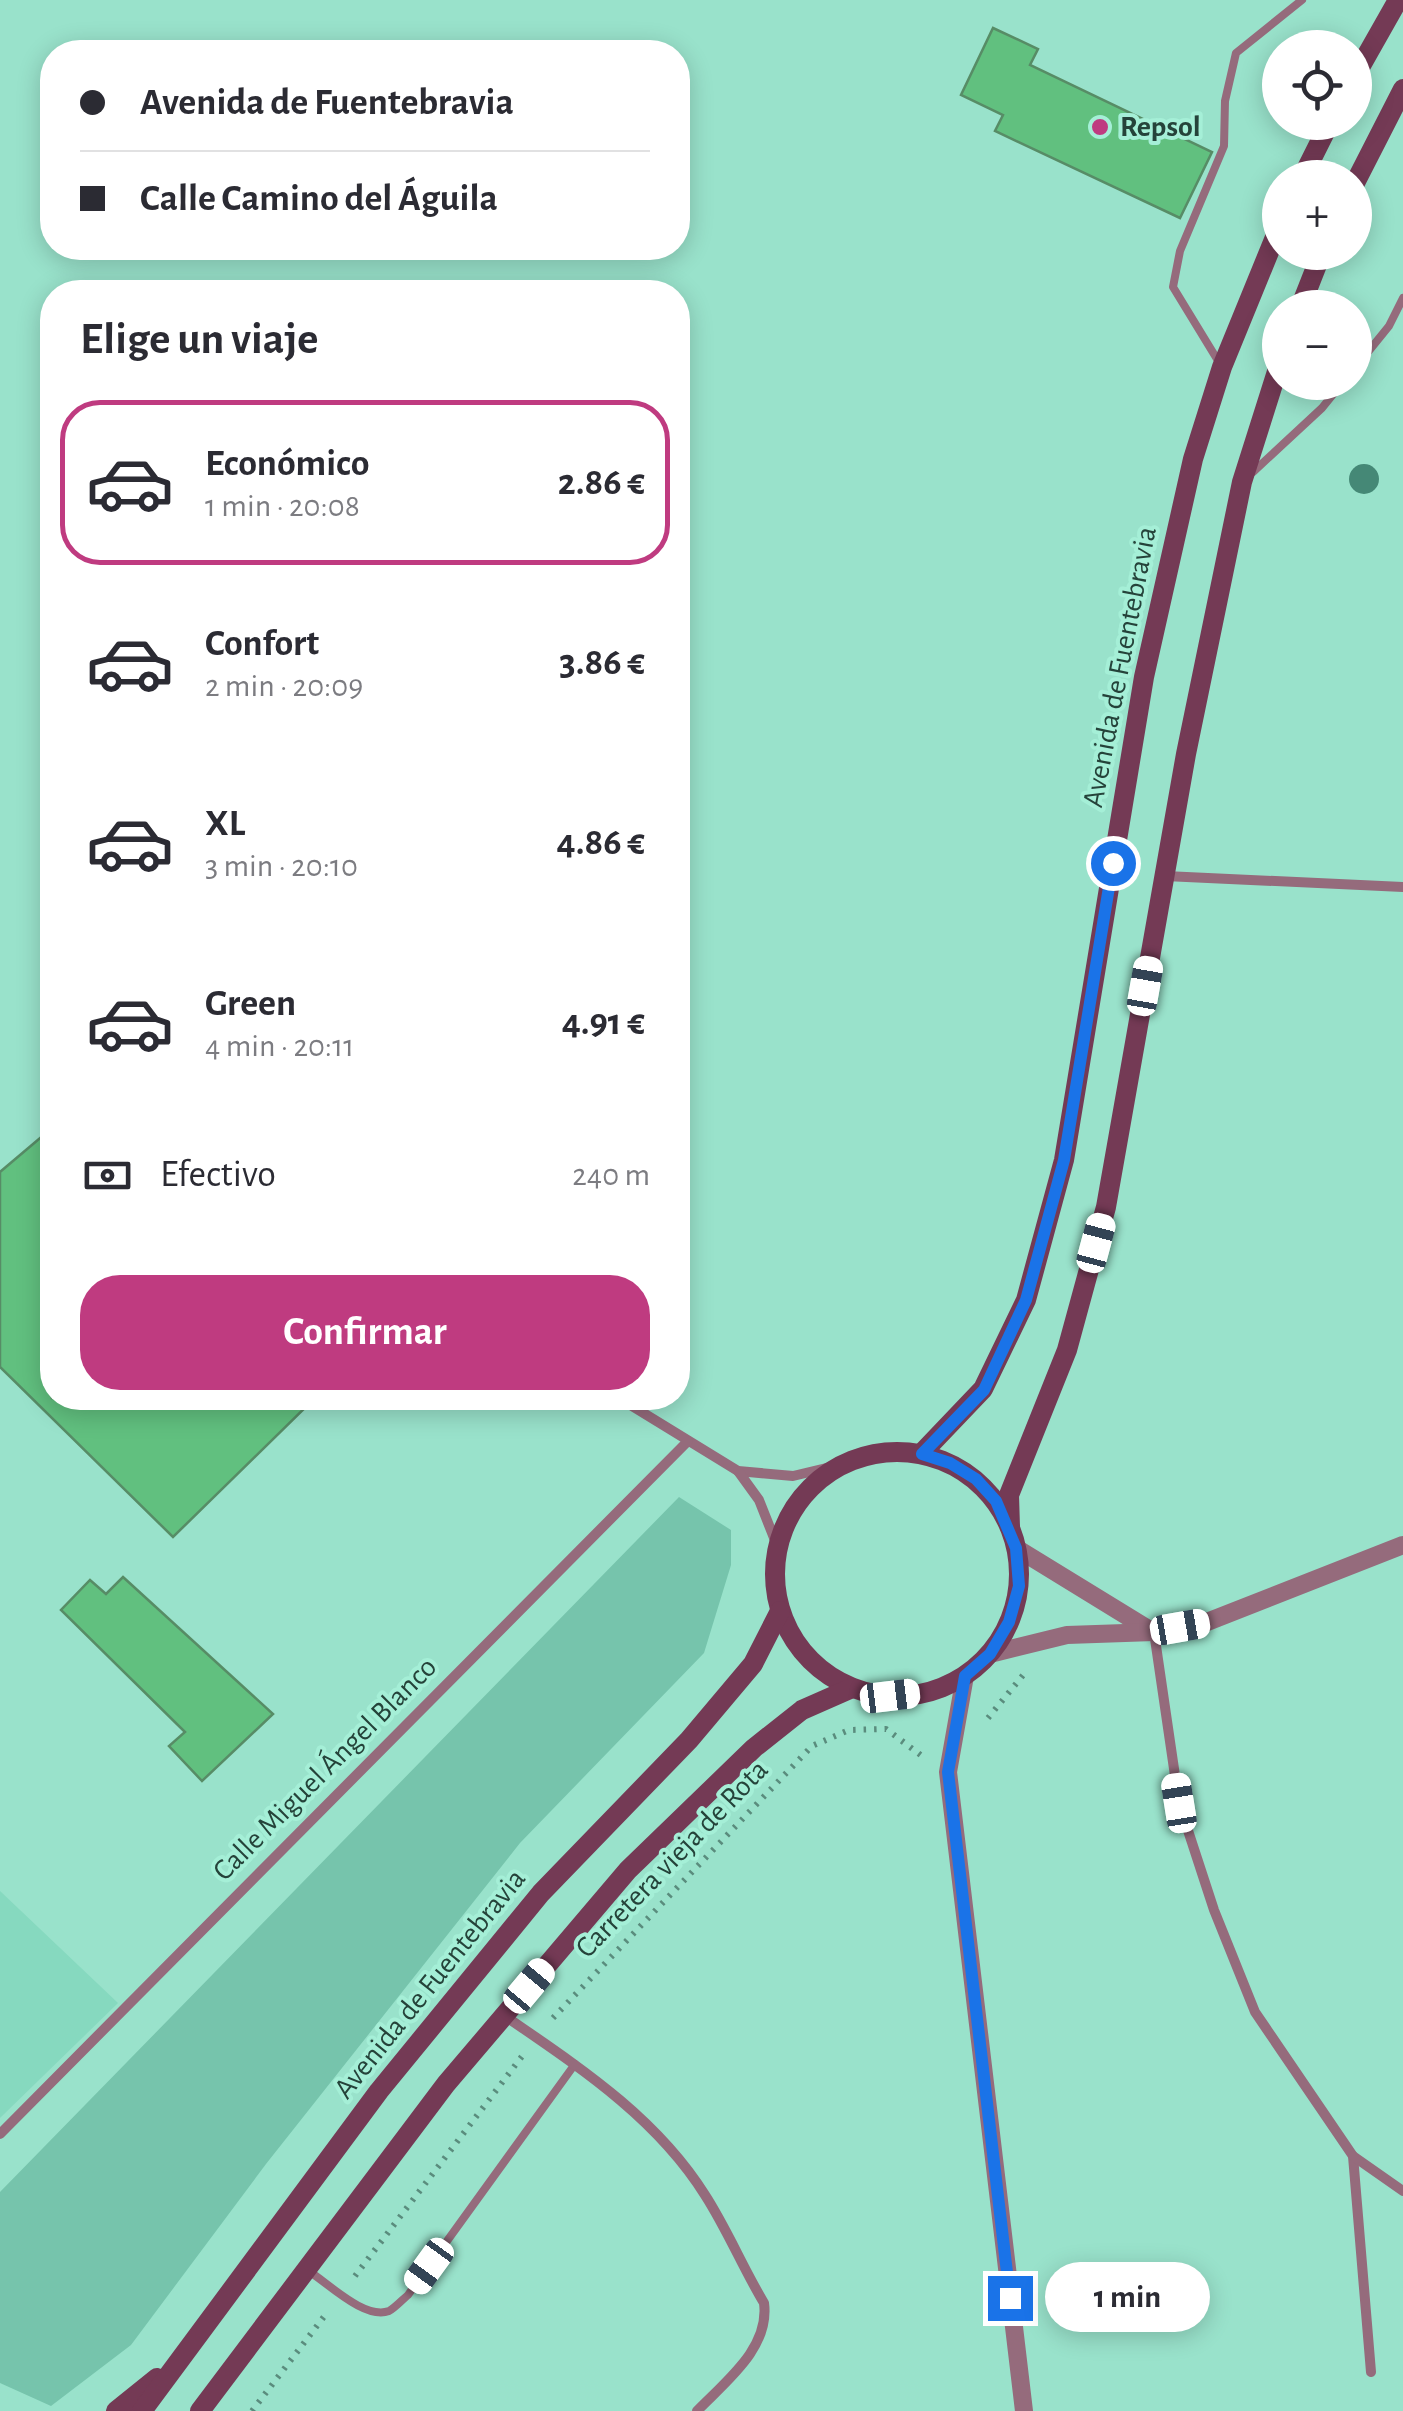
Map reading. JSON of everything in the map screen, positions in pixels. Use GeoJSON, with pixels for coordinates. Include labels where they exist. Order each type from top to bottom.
{"type":"FeatureCollection","features":[{"type":"Feature","properties":{"kind":"main road"},"geometry":{"type":"LineString","coordinates":[[1372,46],[1398,0]]}},
{"type":"Feature","properties":{"kind":"main road"},"geometry":{"type":"LineString","coordinates":[[1367,160],[1403,89]]}},
{"type":"Feature","properties":{"kind":"main road","name":"Avenida de Fuentebravia"},"geometry":{"type":"LineString","coordinates":[[922,1454],[984,1390],[1026,1300],[1064,1160],[1144,678],[1193,459],[1222,367],[1262,269]]}},
{"type":"Feature","properties":{"kind":"main road"},"geometry":{"type":"LineString","coordinates":[[1013,1538],[996,1501],[976,1479],[950,1463],[922,1454],[880,1452],[839,1465],[811,1487],[790,1514],[778,1548],[775,1579],[780,1611],[796,1644],[820,1670],[852,1688],[890,1696],[928,1692],[965,1676],[990,1654],[1009,1622],[1019,1586],[1009,1494],[1067,1350],[1106,1207],[1165,876],[1242,482],[1268,400]]}},
{"type":"Feature","properties":{"kind":"main road","name":"Avenida de Fuentebravia"},"geometry":{"type":"LineString","coordinates":[[142,2411],[379,2091],[541,1894],[688,1740],[752,1664],[780,1611]]}},
{"type":"Feature","properties":{"kind":"main road"},"geometry":{"type":"LineString","coordinates":[[200,2411],[446,2084],[628,1870],[754,1748],[802,1710],[852,1688]]}},
{"type":"Feature","properties":{"kind":"main road"},"geometry":{"type":"LineString","coordinates":[[116,2411],[181,2358]]}},
{"type":"Feature","properties":{"kind":"street"},"geometry":{"type":"LineString","coordinates":[[1165,876],[1403,886]]}},
{"type":"Feature","properties":{"kind":"street"},"geometry":{"type":"LineString","coordinates":[[638,1410],[738,1470],[793,1476],[839,1465]]}},
{"type":"Feature","properties":{"kind":"street","name":"Calle Miguel Ángel Blanco"},"geometry":{"type":"LineString","coordinates":[[0,2134],[688,1441]]}},
{"type":"Feature","properties":{"kind":"street"},"geometry":{"type":"LineString","coordinates":[[738,1470],[759,1500],[778,1548]]}},
{"type":"Feature","properties":{"kind":"street"},"geometry":{"type":"LineString","coordinates":[[1013,1538],[1154,1632],[1179,1803],[1214,1910],[1255,2012],[1353,2156],[1403,2191]]}},
{"type":"Feature","properties":{"kind":"street"},"geometry":{"type":"LineString","coordinates":[[990,1654],[1067,1635],[1154,1632],[1207,1622],[1403,1545]]}},
{"type":"Feature","properties":{"kind":"street"},"geometry":{"type":"LineString","coordinates":[[965,1676],[948,1772],[1024,2411]]}},
{"type":"Feature","properties":{"kind":"street"},"geometry":{"type":"LineString","coordinates":[[504,2015],[576,2064],[652,2128],[704,2194],[764,2303],[766,2317],[761,2336],[746,2360],[698,2411]]}},
{"type":"Feature","properties":{"kind":"street"},"geometry":{"type":"LineString","coordinates":[[1353,2156],[1371,2372]]}},
{"type":"Feature","properties":{"kind":"lane"},"geometry":{"type":"LineString","coordinates":[[1222,367],[1173,288],[1180,250],[1224,146],[1225,100],[1236,53],[1302,0]]}},
{"type":"Feature","properties":{"kind":"lane"},"geometry":{"type":"LineString","coordinates":[[1372,347],[1389,326],[1403,298]]}},
{"type":"Feature","properties":{"kind":"lane"},"geometry":{"type":"LineString","coordinates":[[1242,482],[1328,400]]}},
{"type":"Feature","properties":{"kind":"lane"},"geometry":{"type":"LineString","coordinates":[[306,2269],[374,2312],[390,2311],[408,2294],[576,2064]]}},
{"type":"Feature","properties":{"kind":"path","name":"Carretera vieja de Rota"},"geometry":{"type":"LineString","coordinates":[[252,2411],[537,2038],[812,1746],[849,1730],[886,1729],[948,1772]]}},
{"type":"Feature","properties":{"kind":"shaded area"},"geometry":{"type":"Polygon","coordinates":[[[679,1497],[731,1530],[731,1565],[704,1653],[520,1843],[266,2164],[131,2345],[51,2406],[0,2383],[0,2192],[679,1497]]]}},
{"type":"Feature","properties":{"kind":"shaded area"},"geometry":{"type":"Polygon","coordinates":[[[0,1891],[118,2003],[0,2118],[0,1891]]]}},
{"type":"Feature","properties":{"kind":"building"},"geometry":{"type":"Polygon","coordinates":[[[993,28],[1038,49],[1030,65],[1212,152],[1180,218],[995,131],[1003,115],[961,95],[993,28]]]}},
{"type":"Feature","properties":{"kind":"building"},"geometry":{"type":"Polygon","coordinates":[[[40,1138],[40,1406],[0,1367],[0,1172],[40,1138]]]}},
{"type":"Feature","properties":{"kind":"building"},"geometry":{"type":"Polygon","coordinates":[[[44,1410],[303,1410],[173,1537],[44,1410]]]}},
{"type":"Feature","properties":{"kind":"building"},"geometry":{"type":"Polygon","coordinates":[[[123,1577],[273,1714],[202,1781],[169,1746],[185,1732],[61,1610],[90,1580],[106,1594],[123,1577]]]}},
{"type":"Feature","properties":{"kind":"place","name":"Repsol"},"geometry":{"type":"Point","coordinates":[1100,127]}},
{"type":"Feature","properties":{"kind":"route"},"geometry":{"type":"LineString","coordinates":[[1010,2298],[948,1772],[965,1676],[990,1654],[1009,1622],[1019,1586],[1016,1548],[996,1501],[976,1479],[950,1463],[922,1454],[984,1390],[1026,1300],[1064,1160],[1113,863]]}}]}
